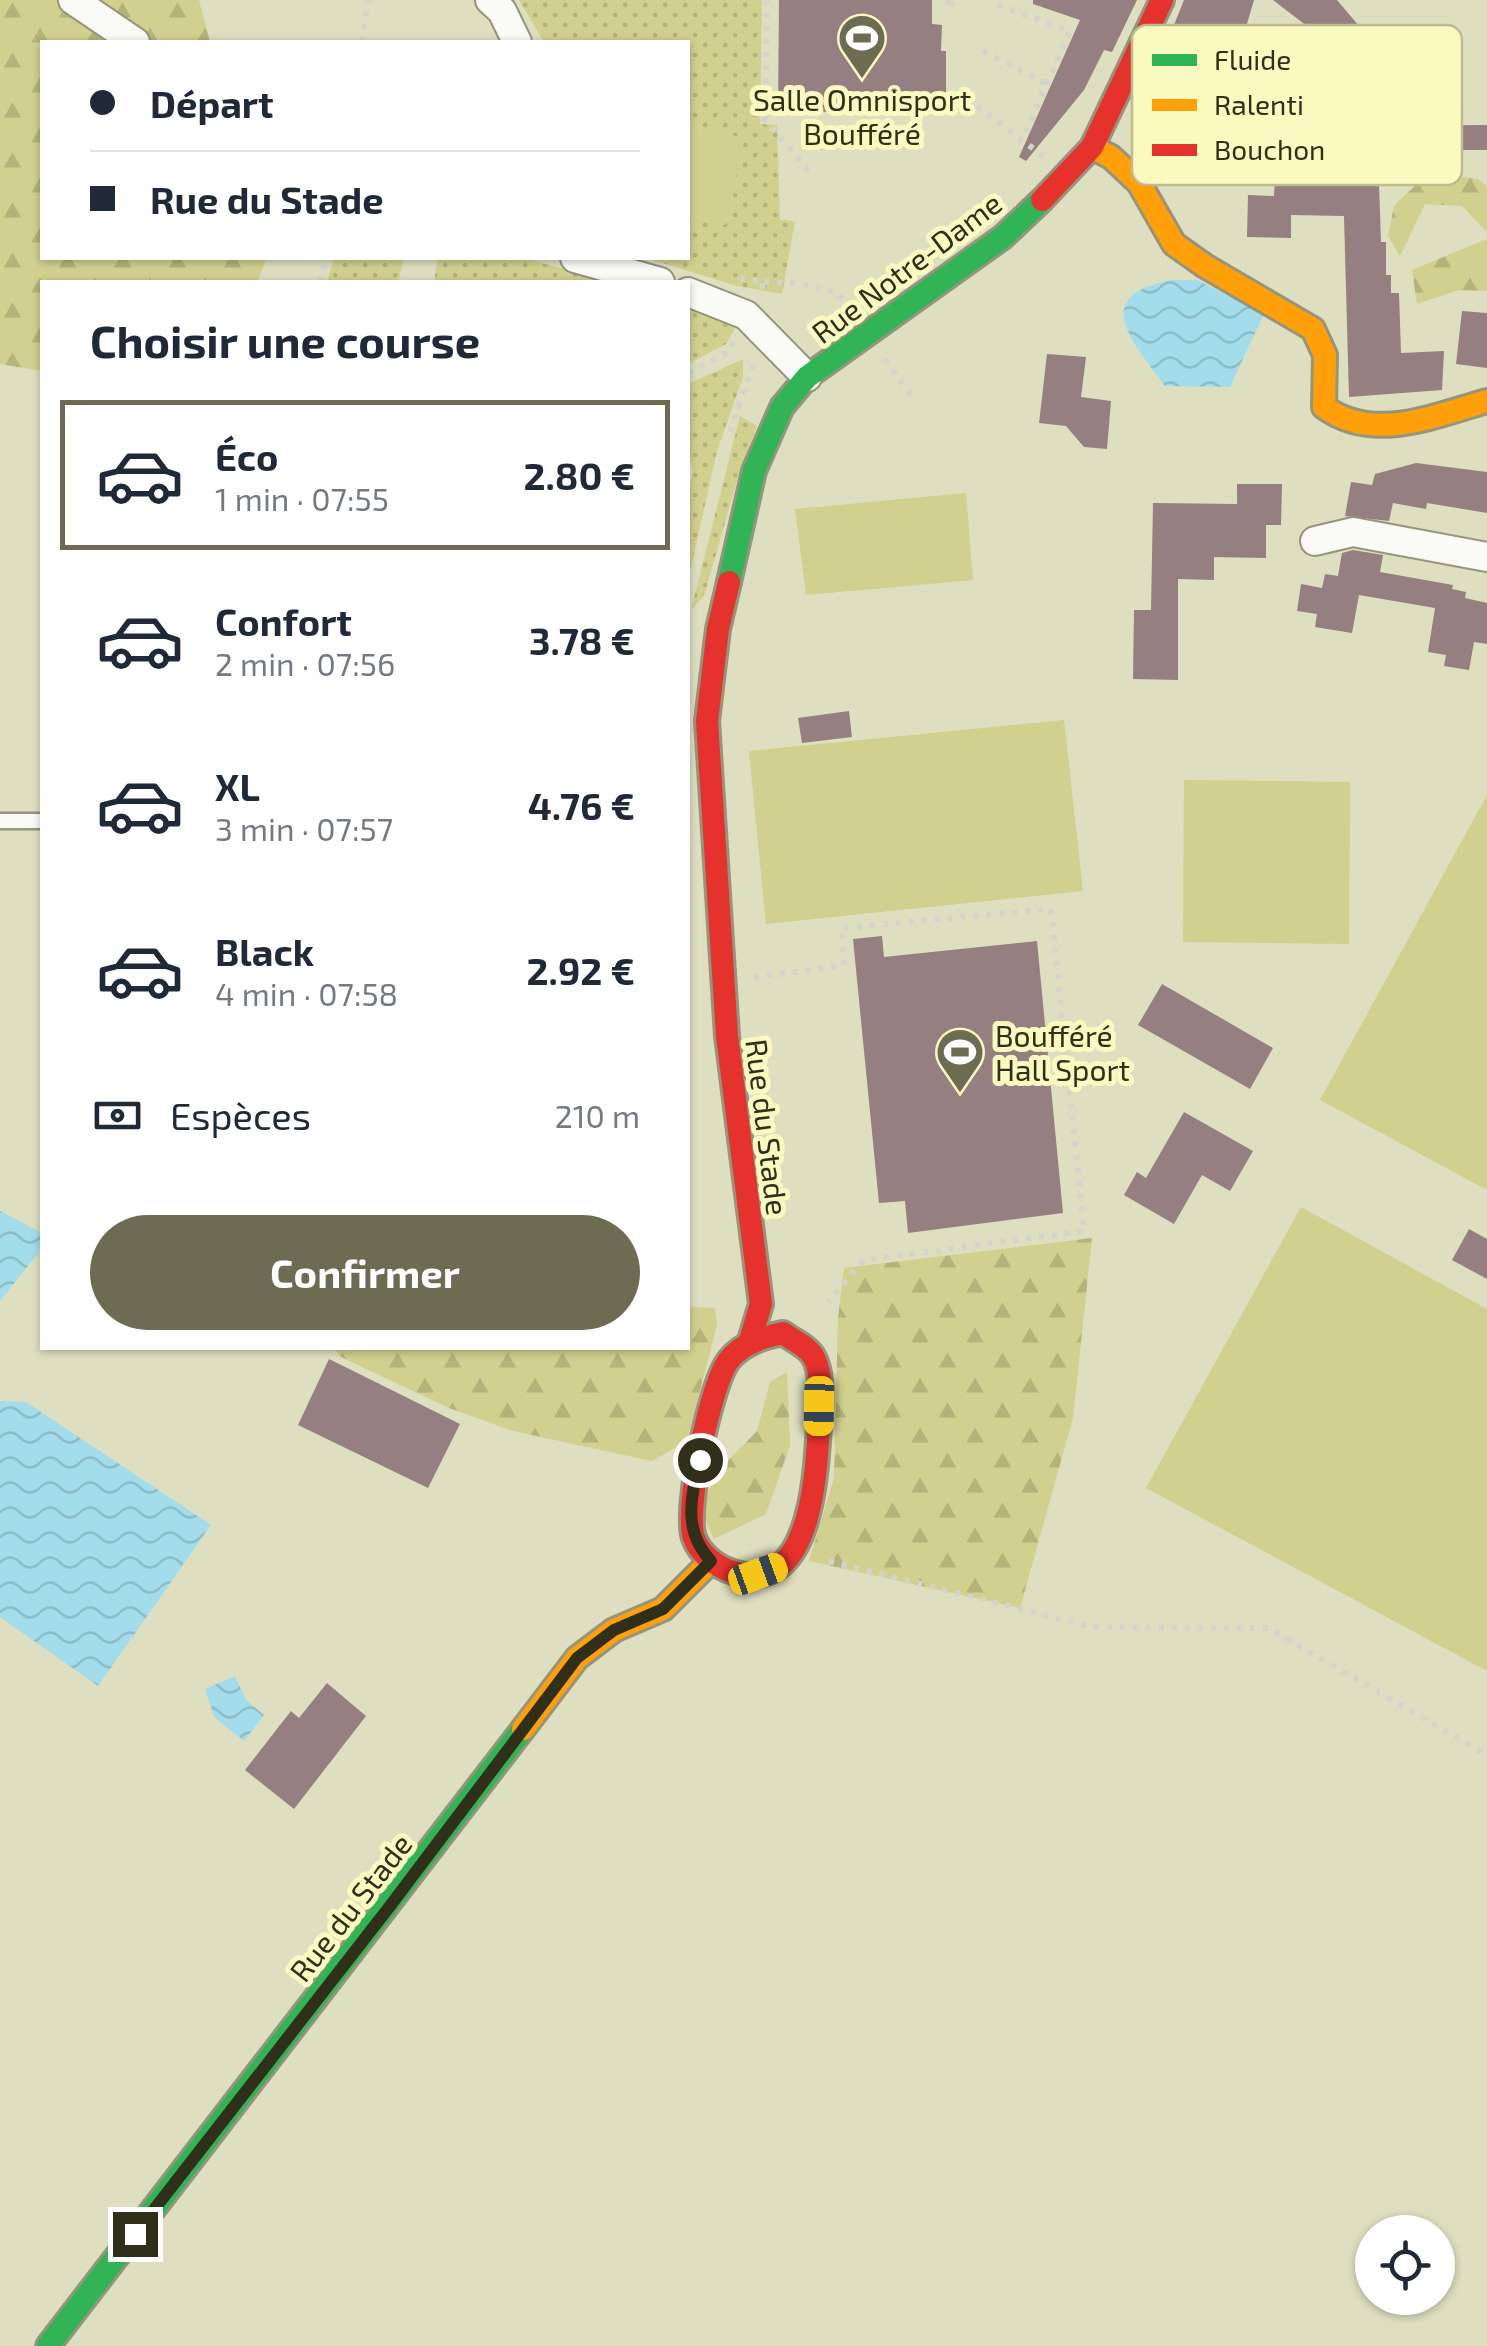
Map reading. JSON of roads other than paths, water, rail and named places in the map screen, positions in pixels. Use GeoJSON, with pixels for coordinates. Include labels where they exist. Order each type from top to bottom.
{"type":"FeatureCollection","features":[{"type":"Feature","properties":{"kind":"street"},"geometry":{"type":"LineString","coordinates":[[73,0],[132,40]]}},
{"type":"Feature","properties":{"kind":"street"},"geometry":{"type":"LineString","coordinates":[[490,0],[502,12],[516,40]]}},
{"type":"Feature","properties":{"kind":"street","name":"Rue Notre-Dame"},"geometry":{"type":"LineString","coordinates":[[1150,25],[1162,0]]}},
{"type":"Feature","properties":{"kind":"street","name":"Rue Notre-Dame"},"geometry":{"type":"LineString","coordinates":[[807,378],[1003,237],[1068,174],[1092,147],[1132,63]]}},
{"type":"Feature","properties":{"kind":"street"},"geometry":{"type":"LineString","coordinates":[[1092,147],[1132,177]]}},
{"type":"Feature","properties":{"kind":"street"},"geometry":{"type":"LineString","coordinates":[[1140,185],[1174,244],[1314,329],[1325,355],[1324,407],[1338,421],[1379,428],[1487,400]]}},
{"type":"Feature","properties":{"kind":"street"},"geometry":{"type":"LineString","coordinates":[[582,260],[653,280]]}},
{"type":"Feature","properties":{"kind":"street"},"geometry":{"type":"LineString","coordinates":[[690,293],[746,315],[807,378]]}},
{"type":"Feature","properties":{"kind":"street","name":"Rue du Stade"},"geometry":{"type":"LineString","coordinates":[[749,1344],[760,1304],[726,1036],[706,829],[707,721],[718,629],[754,471],[782,407],[807,378]]}},
{"type":"Feature","properties":{"kind":"street"},"geometry":{"type":"LineString","coordinates":[[1316,541],[1353,532],[1487,558]]}},
{"type":"Feature","properties":{"kind":"street"},"geometry":{"type":"LineString","coordinates":[[760,1304],[783,1333],[814,1358],[820,1382],[815,1469],[796,1549],[778,1567],[758,1574],[734,1574],[698,1548],[690,1530],[690,1502],[727,1361],[765,1336],[783,1333]]}},
{"type":"Feature","properties":{"kind":"street","name":"Rue du Stade"},"geometry":{"type":"LineString","coordinates":[[48,2346],[577,1658],[614,1630],[663,1609],[711,1561]]}},
{"type":"Feature","properties":{"kind":"lane"},"geometry":{"type":"LineString","coordinates":[[0,820],[40,820]]}},
{"type":"Feature","properties":{"kind":"water"},"geometry":{"type":"Polygon","coordinates":[[[1172,280],[1197,280],[1264,314],[1230,387],[1165,386],[1131,338],[1124,309],[1130,297],[1146,287],[1172,280]]]}},
{"type":"Feature","properties":{"kind":"water"},"geometry":{"type":"Polygon","coordinates":[[[0,1211],[40,1232],[40,1246],[0,1301],[0,1211]]]}},
{"type":"Feature","properties":{"kind":"water"},"geometry":{"type":"Polygon","coordinates":[[[0,1401],[26,1402],[211,1525],[98,1686],[0,1617],[0,1401]]]}},
{"type":"Feature","properties":{"kind":"water"},"geometry":{"type":"Polygon","coordinates":[[[235,1676],[246,1700],[264,1715],[244,1741],[214,1717],[205,1689],[235,1676]]]}},
{"type":"Feature","properties":{"kind":"place","name":"Salle Omnisport Boufféré"},"geometry":{"type":"Point","coordinates":[862,80]}},
{"type":"Feature","properties":{"kind":"place","name":"Boufféré Hall Sport"},"geometry":{"type":"Point","coordinates":[960,1094]}}]}
